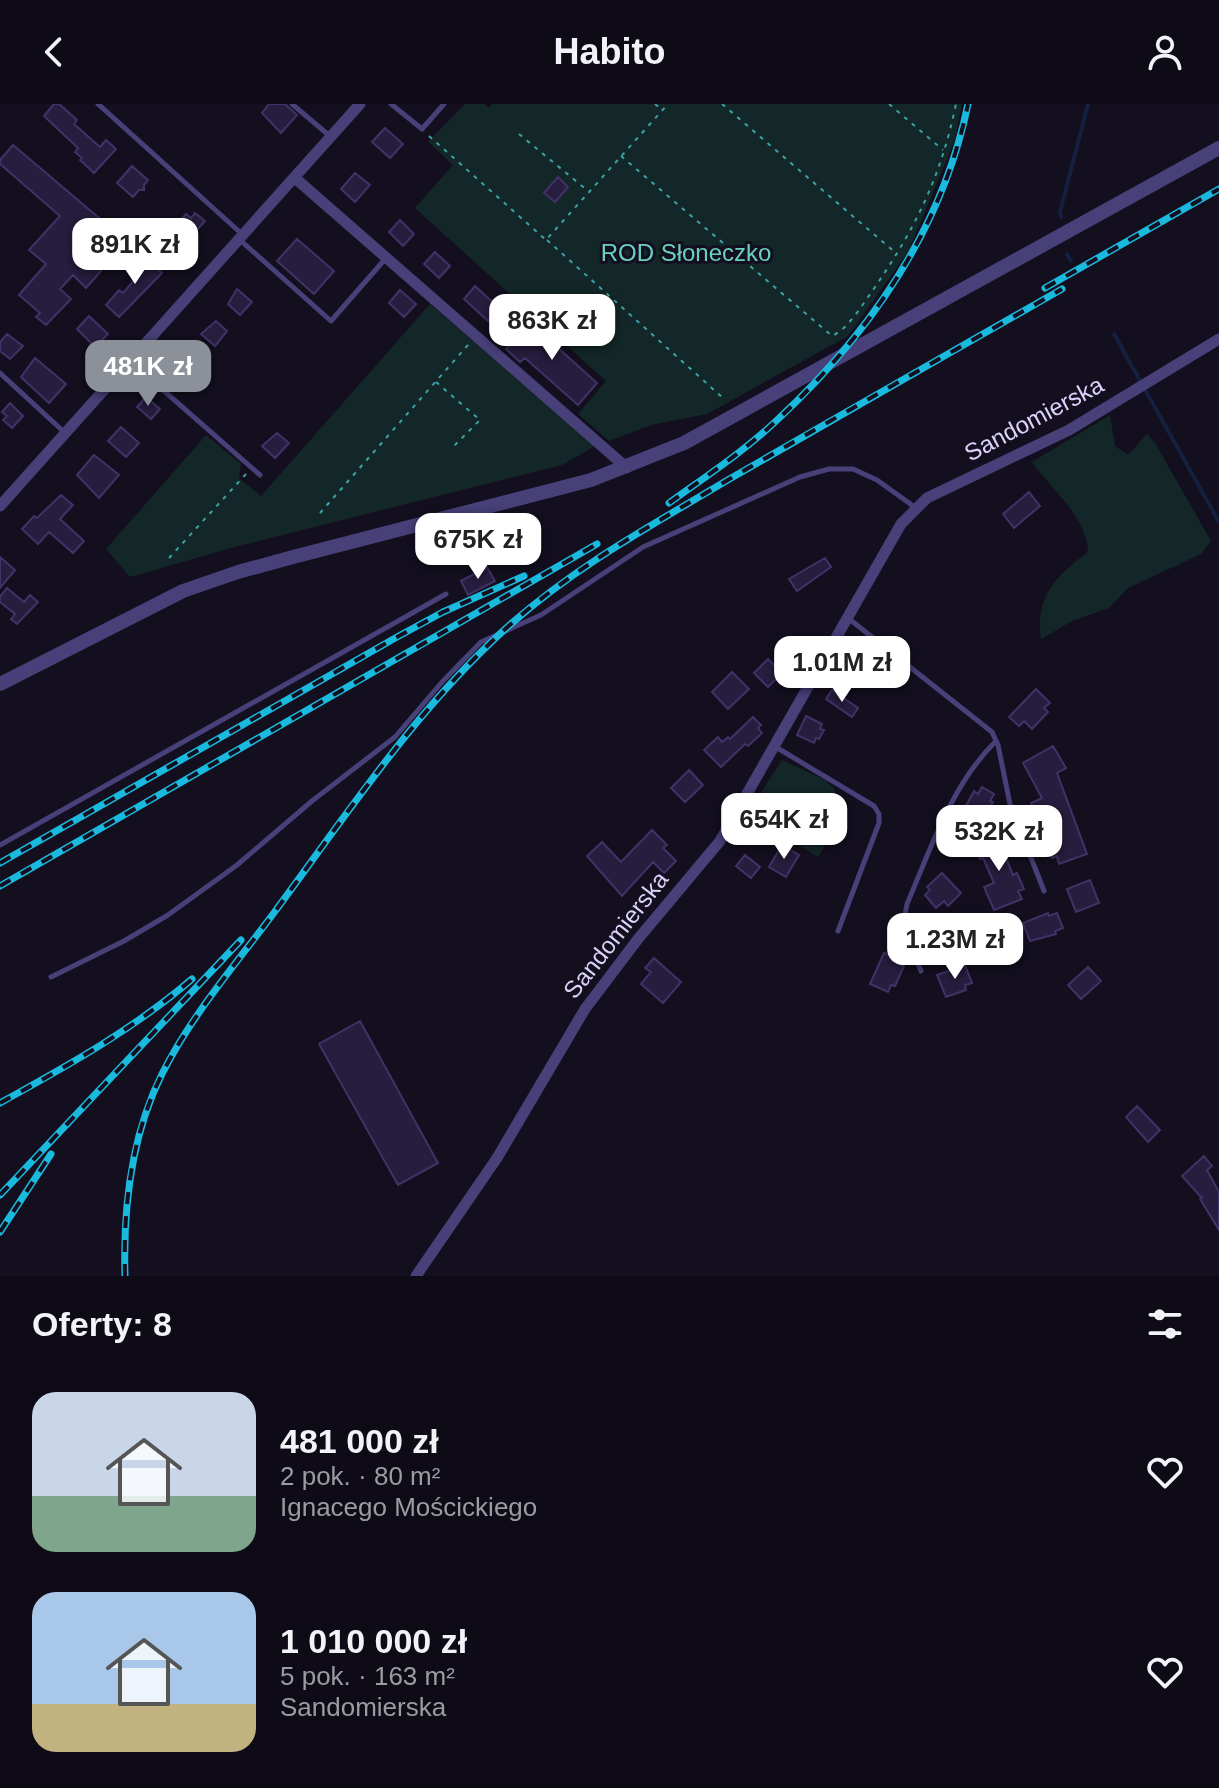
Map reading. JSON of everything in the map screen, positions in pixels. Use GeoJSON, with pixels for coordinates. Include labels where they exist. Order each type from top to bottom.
{"type":"FeatureCollection","features":[{"type":"Feature","properties":{"kind":"street"},"geometry":{"type":"LineString","coordinates":[[0,506],[360,104]]}},
{"type":"Feature","properties":{"kind":"street"},"geometry":{"type":"LineString","coordinates":[[0,684],[170,597],[238,572],[543,494],[627,468],[684,443],[1219,148]]}},
{"type":"Feature","properties":{"kind":"street"},"geometry":{"type":"LineString","coordinates":[[295,178],[627,468]]}},
{"type":"Feature","properties":{"kind":"street","name":"Sandomierska"},"geometry":{"type":"LineString","coordinates":[[416,1276],[497,1158],[585,1009],[638,939],[720,841],[901,524],[927,498],[1069,430],[1219,339]]}},
{"type":"Feature","properties":{"kind":"lane"},"geometry":{"type":"LineString","coordinates":[[98,104],[331,321],[387,257]]}},
{"type":"Feature","properties":{"kind":"lane"},"geometry":{"type":"LineString","coordinates":[[292,104],[331,137]]}},
{"type":"Feature","properties":{"kind":"lane"},"geometry":{"type":"LineString","coordinates":[[391,104],[422,129],[444,104]]}},
{"type":"Feature","properties":{"kind":"lane"},"geometry":{"type":"LineString","coordinates":[[129,361],[260,475]]}},
{"type":"Feature","properties":{"kind":"lane"},"geometry":{"type":"LineString","coordinates":[[0,373],[65,433]]}},
{"type":"Feature","properties":{"kind":"lane"},"geometry":{"type":"LineString","coordinates":[[51,977],[168,915],[237,865],[312,801],[395,737],[481,642],[541,615],[643,547],[800,477],[829,469],[853,469],[877,480],[917,508]]}},
{"type":"Feature","properties":{"kind":"lane"},"geometry":{"type":"LineString","coordinates":[[1,842],[446,594]]}},
{"type":"Feature","properties":{"kind":"lane"},"geometry":{"type":"LineString","coordinates":[[847,617],[992,732],[1010,804],[1044,891]]}},
{"type":"Feature","properties":{"kind":"lane"},"geometry":{"type":"LineString","coordinates":[[921,971],[905,930],[903,919],[907,904],[955,796],[973,767],[996,741]]}},
{"type":"Feature","properties":{"kind":"lane"},"geometry":{"type":"LineString","coordinates":[[774,746],[874,806],[879,814],[879,823],[838,931]]}},
{"type":"Feature","properties":{"kind":"path"},"geometry":{"type":"LineString","coordinates":[[655,104],[662,110]]}},
{"type":"Feature","properties":{"kind":"path"},"geometry":{"type":"LineString","coordinates":[[546,240],[668,104]]}},
{"type":"Feature","properties":{"kind":"path"},"geometry":{"type":"LineString","coordinates":[[722,104],[897,254]]}},
{"type":"Feature","properties":{"kind":"path"},"geometry":{"type":"LineString","coordinates":[[889,104],[944,151]]}},
{"type":"Feature","properties":{"kind":"path"},"geometry":{"type":"LineString","coordinates":[[621,156],[832,336],[839,332],[897,254],[924,207],[944,151],[956,104]]}},
{"type":"Feature","properties":{"kind":"path"},"geometry":{"type":"LineString","coordinates":[[422,129],[723,398]]}},
{"type":"Feature","properties":{"kind":"path"},"geometry":{"type":"LineString","coordinates":[[519,134],[589,192]]}},
{"type":"Feature","properties":{"kind":"path"},"geometry":{"type":"LineString","coordinates":[[320,513],[477,335]]}},
{"type":"Feature","properties":{"kind":"path"},"geometry":{"type":"LineString","coordinates":[[435,381],[480,420],[454,446]]}},
{"type":"Feature","properties":{"kind":"path"},"geometry":{"type":"LineString","coordinates":[[169,558],[252,467]]}},
{"type":"Feature","properties":{"kind":"green space","name":"ROD Słoneczko"},"geometry":{"type":"Polygon","coordinates":[[[465,104],[484,104],[489,108],[492,104],[962,104],[955,140],[908,252],[848,336],[707,414],[651,425],[609,441],[578,414],[606,381],[415,208],[453,165],[428,142],[465,104]]]}},
{"type":"Feature","properties":{"kind":"green space"},"geometry":{"type":"Polygon","coordinates":[[[430,304],[595,446],[562,465],[231,548],[130,577],[106,549],[206,435],[241,464],[239,478],[261,496],[430,304]]]}},
{"type":"Feature","properties":{"kind":"green space"},"geometry":{"type":"Polygon","coordinates":[[[1110,415],[1115,446],[1128,455],[1147,434],[1155,443],[1211,541],[1201,554],[1128,588],[1109,608],[1072,621],[1041,639],[1041,611],[1050,588],[1088,552],[1082,527],[1075,515],[1032,462],[1110,415]]]}},
{"type":"Feature","properties":{"kind":"green space"},"geometry":{"type":"Polygon","coordinates":[[[782,760],[825,780],[834,788],[841,820],[818,857],[762,823],[762,791],[782,760]]]}},
{"type":"Feature","properties":{"kind":"building"},"geometry":{"type":"Polygon","coordinates":[[[54,104],[59,104],[77,120],[74,124],[100,147],[106,140],[116,149],[94,173],[80,160],[82,158],[75,152],[78,148],[44,116],[54,104]]]}},
{"type":"Feature","properties":{"kind":"building"},"geometry":{"type":"Polygon","coordinates":[[[269,104],[285,104],[297,115],[281,133],[262,113],[269,104]]]}},
{"type":"Feature","properties":{"kind":"building"},"geometry":{"type":"Polygon","coordinates":[[[385,128],[403,144],[390,158],[372,142],[385,128]]]}},
{"type":"Feature","properties":{"kind":"building"},"geometry":{"type":"Polygon","coordinates":[[[13,145],[124,239],[98,268],[101,271],[86,288],[73,275],[60,289],[71,299],[46,325],[36,317],[40,313],[19,295],[46,264],[29,250],[60,216],[0,164],[13,145]]]}},
{"type":"Feature","properties":{"kind":"building"},"geometry":{"type":"Polygon","coordinates":[[[132,166],[148,180],[144,190],[139,190],[133,197],[117,183],[132,166]]]}},
{"type":"Feature","properties":{"kind":"building"},"geometry":{"type":"Polygon","coordinates":[[[355,173],[370,185],[355,202],[341,189],[355,173]]]}},
{"type":"Feature","properties":{"kind":"building"},"geometry":{"type":"Polygon","coordinates":[[[558,177],[568,187],[555,202],[544,193],[558,177]]]}},
{"type":"Feature","properties":{"kind":"building"},"geometry":{"type":"Polygon","coordinates":[[[195,213],[205,221],[174,255],[160,244],[186,214],[191,218],[195,213]]]}},
{"type":"Feature","properties":{"kind":"building"},"geometry":{"type":"Polygon","coordinates":[[[400,220],[414,234],[403,246],[389,232],[400,220]]]}},
{"type":"Feature","properties":{"kind":"building"},"geometry":{"type":"Polygon","coordinates":[[[297,239],[334,271],[314,294],[277,261],[297,239]]]}},
{"type":"Feature","properties":{"kind":"building"},"geometry":{"type":"Polygon","coordinates":[[[435,252],[450,266],[439,278],[424,264],[435,252]]]}},
{"type":"Feature","properties":{"kind":"building"},"geometry":{"type":"Polygon","coordinates":[[[140,257],[149,260],[162,273],[119,317],[106,305],[119,290],[123,293],[136,278],[128,270],[140,257]]]}},
{"type":"Feature","properties":{"kind":"building"},"geometry":{"type":"Polygon","coordinates":[[[475,286],[499,308],[488,321],[464,299],[475,286]]]}},
{"type":"Feature","properties":{"kind":"building"},"geometry":{"type":"Polygon","coordinates":[[[237,289],[252,302],[240,315],[228,304],[237,289]]]}},
{"type":"Feature","properties":{"kind":"building"},"geometry":{"type":"Polygon","coordinates":[[[400,290],[416,304],[404,317],[389,303],[400,290]]]}},
{"type":"Feature","properties":{"kind":"building"},"geometry":{"type":"Polygon","coordinates":[[[89,316],[108,334],[95,347],[77,329],[89,316]]]}},
{"type":"Feature","properties":{"kind":"building"},"geometry":{"type":"Polygon","coordinates":[[[534,318],[542,325],[537,329],[597,383],[578,405],[525,358],[520,362],[506,349],[534,318]]]}},
{"type":"Feature","properties":{"kind":"building"},"geometry":{"type":"Polygon","coordinates":[[[216,321],[227,331],[215,346],[201,334],[216,321]]]}},
{"type":"Feature","properties":{"kind":"building"},"geometry":{"type":"Polygon","coordinates":[[[7,334],[23,346],[10,359],[0,351],[0,342],[7,334]]]}},
{"type":"Feature","properties":{"kind":"building"},"geometry":{"type":"Polygon","coordinates":[[[183,354],[197,366],[186,379],[173,367],[183,354]]]}},
{"type":"Feature","properties":{"kind":"building"},"geometry":{"type":"Polygon","coordinates":[[[35,358],[66,384],[49,403],[21,377],[35,358]]]}},
{"type":"Feature","properties":{"kind":"building"},"geometry":{"type":"Polygon","coordinates":[[[146,397],[160,409],[151,419],[137,407],[146,397]]]}},
{"type":"Feature","properties":{"kind":"building"},"geometry":{"type":"Polygon","coordinates":[[[10,403],[23,416],[12,428],[3,420],[7,416],[2,412],[10,403]]]}},
{"type":"Feature","properties":{"kind":"building"},"geometry":{"type":"Polygon","coordinates":[[[121,427],[139,443],[126,457],[108,441],[121,427]]]}},
{"type":"Feature","properties":{"kind":"building"},"geometry":{"type":"Polygon","coordinates":[[[277,433],[289,443],[275,458],[262,446],[277,433]]]}},
{"type":"Feature","properties":{"kind":"building"},"geometry":{"type":"Polygon","coordinates":[[[94,455],[119,475],[99,498],[77,475],[94,455]]]}},
{"type":"Feature","properties":{"kind":"building"},"geometry":{"type":"Polygon","coordinates":[[[1029,492],[1040,506],[1014,528],[1003,514],[1029,492]]]}},
{"type":"Feature","properties":{"kind":"building"},"geometry":{"type":"Polygon","coordinates":[[[61,495],[73,505],[60,519],[84,541],[73,553],[49,532],[38,544],[22,529],[61,495]]]}},
{"type":"Feature","properties":{"kind":"building"},"geometry":{"type":"Polygon","coordinates":[[[0,557],[15,570],[0,588],[0,557]]]}},
{"type":"Feature","properties":{"kind":"building"},"geometry":{"type":"Polygon","coordinates":[[[825,558],[831,567],[797,591],[789,579],[825,558]]]}},
{"type":"Feature","properties":{"kind":"building"},"geometry":{"type":"Polygon","coordinates":[[[487,567],[495,581],[468,595],[461,581],[487,567]]]}},
{"type":"Feature","properties":{"kind":"building"},"geometry":{"type":"Polygon","coordinates":[[[7,588],[24,602],[30,595],[38,602],[17,624],[11,619],[15,614],[0,602],[7,588]]]}},
{"type":"Feature","properties":{"kind":"building"},"geometry":{"type":"Polygon","coordinates":[[[768,659],[782,673],[768,687],[754,673],[768,659]]]}},
{"type":"Feature","properties":{"kind":"building"},"geometry":{"type":"Polygon","coordinates":[[[732,672],[749,689],[728,709],[712,692],[732,672]]]}},
{"type":"Feature","properties":{"kind":"building"},"geometry":{"type":"Polygon","coordinates":[[[1036,689],[1050,703],[1044,708],[1048,712],[1032,729],[1024,721],[1019,726],[1009,717],[1036,689]]]}},
{"type":"Feature","properties":{"kind":"building"},"geometry":{"type":"Polygon","coordinates":[[[832,690],[858,708],[852,717],[826,699],[832,690]]]}},
{"type":"Feature","properties":{"kind":"building"},"geometry":{"type":"Polygon","coordinates":[[[806,716],[822,724],[820,729],[824,730],[814,743],[797,735],[806,716]]]}},
{"type":"Feature","properties":{"kind":"building"},"geometry":{"type":"Polygon","coordinates":[[[753,717],[761,725],[758,728],[762,733],[721,767],[704,750],[718,737],[722,742],[728,737],[730,739],[753,717]]]}},
{"type":"Feature","properties":{"kind":"building"},"geometry":{"type":"Polygon","coordinates":[[[1053,746],[1066,768],[1057,773],[1087,854],[1059,864],[1057,856],[1052,858],[1046,841],[1050,840],[1031,803],[1042,798],[1023,763],[1053,746]]]}},
{"type":"Feature","properties":{"kind":"building"},"geometry":{"type":"Polygon","coordinates":[[[689,770],[703,785],[685,802],[671,788],[689,770]]]}},
{"type":"Feature","properties":{"kind":"building"},"geometry":{"type":"Polygon","coordinates":[[[982,787],[994,794],[980,825],[961,815],[974,791],[978,794],[982,787]]]}},
{"type":"Feature","properties":{"kind":"building"},"geometry":{"type":"Polygon","coordinates":[[[652,830],[667,845],[663,848],[676,861],[664,873],[653,862],[622,896],[587,856],[602,842],[621,862],[652,830]]]}},
{"type":"Feature","properties":{"kind":"building"},"geometry":{"type":"Polygon","coordinates":[[[1000,833],[1005,846],[1002,848],[1013,875],[1017,873],[1024,889],[1018,891],[1022,899],[994,910],[984,887],[994,883],[975,843],[1000,833]]]}},
{"type":"Feature","properties":{"kind":"building"},"geometry":{"type":"Polygon","coordinates":[[[782,845],[799,855],[786,877],[769,867],[782,845]]]}},
{"type":"Feature","properties":{"kind":"building"},"geometry":{"type":"Polygon","coordinates":[[[745,855],[760,867],[751,878],[736,866],[745,855]]]}},
{"type":"Feature","properties":{"kind":"building"},"geometry":{"type":"Polygon","coordinates":[[[942,873],[961,893],[948,906],[944,901],[936,908],[925,895],[930,890],[927,887],[942,873]]]}},
{"type":"Feature","properties":{"kind":"building"},"geometry":{"type":"Polygon","coordinates":[[[1090,880],[1099,903],[1076,912],[1067,889],[1090,880]]]}},
{"type":"Feature","properties":{"kind":"building"},"geometry":{"type":"Polygon","coordinates":[[[1048,913],[1049,916],[1057,913],[1063,928],[1055,931],[1056,934],[1030,941],[1023,923],[1048,913]]]}},
{"type":"Feature","properties":{"kind":"building"},"geometry":{"type":"Polygon","coordinates":[[[959,921],[967,943],[935,954],[928,932],[959,921]]]}},
{"type":"Feature","properties":{"kind":"building"},"geometry":{"type":"Polygon","coordinates":[[[884,953],[904,966],[895,986],[891,985],[888,992],[870,984],[884,953]]]}},
{"type":"Feature","properties":{"kind":"building"},"geometry":{"type":"Polygon","coordinates":[[[654,958],[681,982],[663,1003],[641,984],[651,972],[645,968],[654,958]]]}},
{"type":"Feature","properties":{"kind":"building"},"geometry":{"type":"Polygon","coordinates":[[[965,965],[972,983],[965,985],[966,990],[946,997],[937,975],[965,965]]]}},
{"type":"Feature","properties":{"kind":"building"},"geometry":{"type":"Polygon","coordinates":[[[1088,967],[1101,981],[1081,999],[1068,985],[1088,967]]]}},
{"type":"Feature","properties":{"kind":"building"},"geometry":{"type":"Polygon","coordinates":[[[360,1021],[438,1163],[398,1185],[319,1044],[360,1021]]]}},
{"type":"Feature","properties":{"kind":"building"},"geometry":{"type":"Polygon","coordinates":[[[1137,1106],[1160,1130],[1148,1142],[1126,1117],[1137,1106]]]}},
{"type":"Feature","properties":{"kind":"building"},"geometry":{"type":"Polygon","coordinates":[[[1204,1156],[1212,1166],[1207,1170],[1219,1192],[1219,1230],[1202,1198],[1182,1176],[1204,1156]]]}},
{"type":"Feature","properties":{"kind":"waterway"},"geometry":{"type":"LineString","coordinates":[[1061,217],[1088,104]]}},
{"type":"Feature","properties":{"kind":"waterway"},"geometry":{"type":"LineString","coordinates":[[1067,254],[1071,261]]}},
{"type":"Feature","properties":{"kind":"waterway"},"geometry":{"type":"LineString","coordinates":[[1114,334],[1219,522]]}},
{"type":"Feature","properties":{"kind":"railway"},"geometry":{"type":"LineString","coordinates":[[669,503],[775,422],[809,389],[871,316],[897,278],[940,195],[968,104]]}},
{"type":"Feature","properties":{"kind":"railway"},"geometry":{"type":"LineString","coordinates":[[1045,288],[1219,189]]}},
{"type":"Feature","properties":{"kind":"railway"},"geometry":{"type":"LineString","coordinates":[[125,1276],[128,1198],[136,1147],[151,1098],[174,1052],[216,989],[386,760],[478,655],[563,582],[643,530],[1062,289]]}},
{"type":"Feature","properties":{"kind":"railway"},"geometry":{"type":"LineString","coordinates":[[0,886],[597,544]]}},
{"type":"Feature","properties":{"kind":"railway"},"geometry":{"type":"LineString","coordinates":[[0,863],[397,637],[443,612],[524,576]]}},
{"type":"Feature","properties":{"kind":"railway"},"geometry":{"type":"LineString","coordinates":[[0,1195],[241,940]]}},
{"type":"Feature","properties":{"kind":"railway"},"geometry":{"type":"LineString","coordinates":[[0,1103],[75,1061],[192,979]]}},
{"type":"Feature","properties":{"kind":"railway"},"geometry":{"type":"LineString","coordinates":[[0,1232],[51,1154]]}}]}
